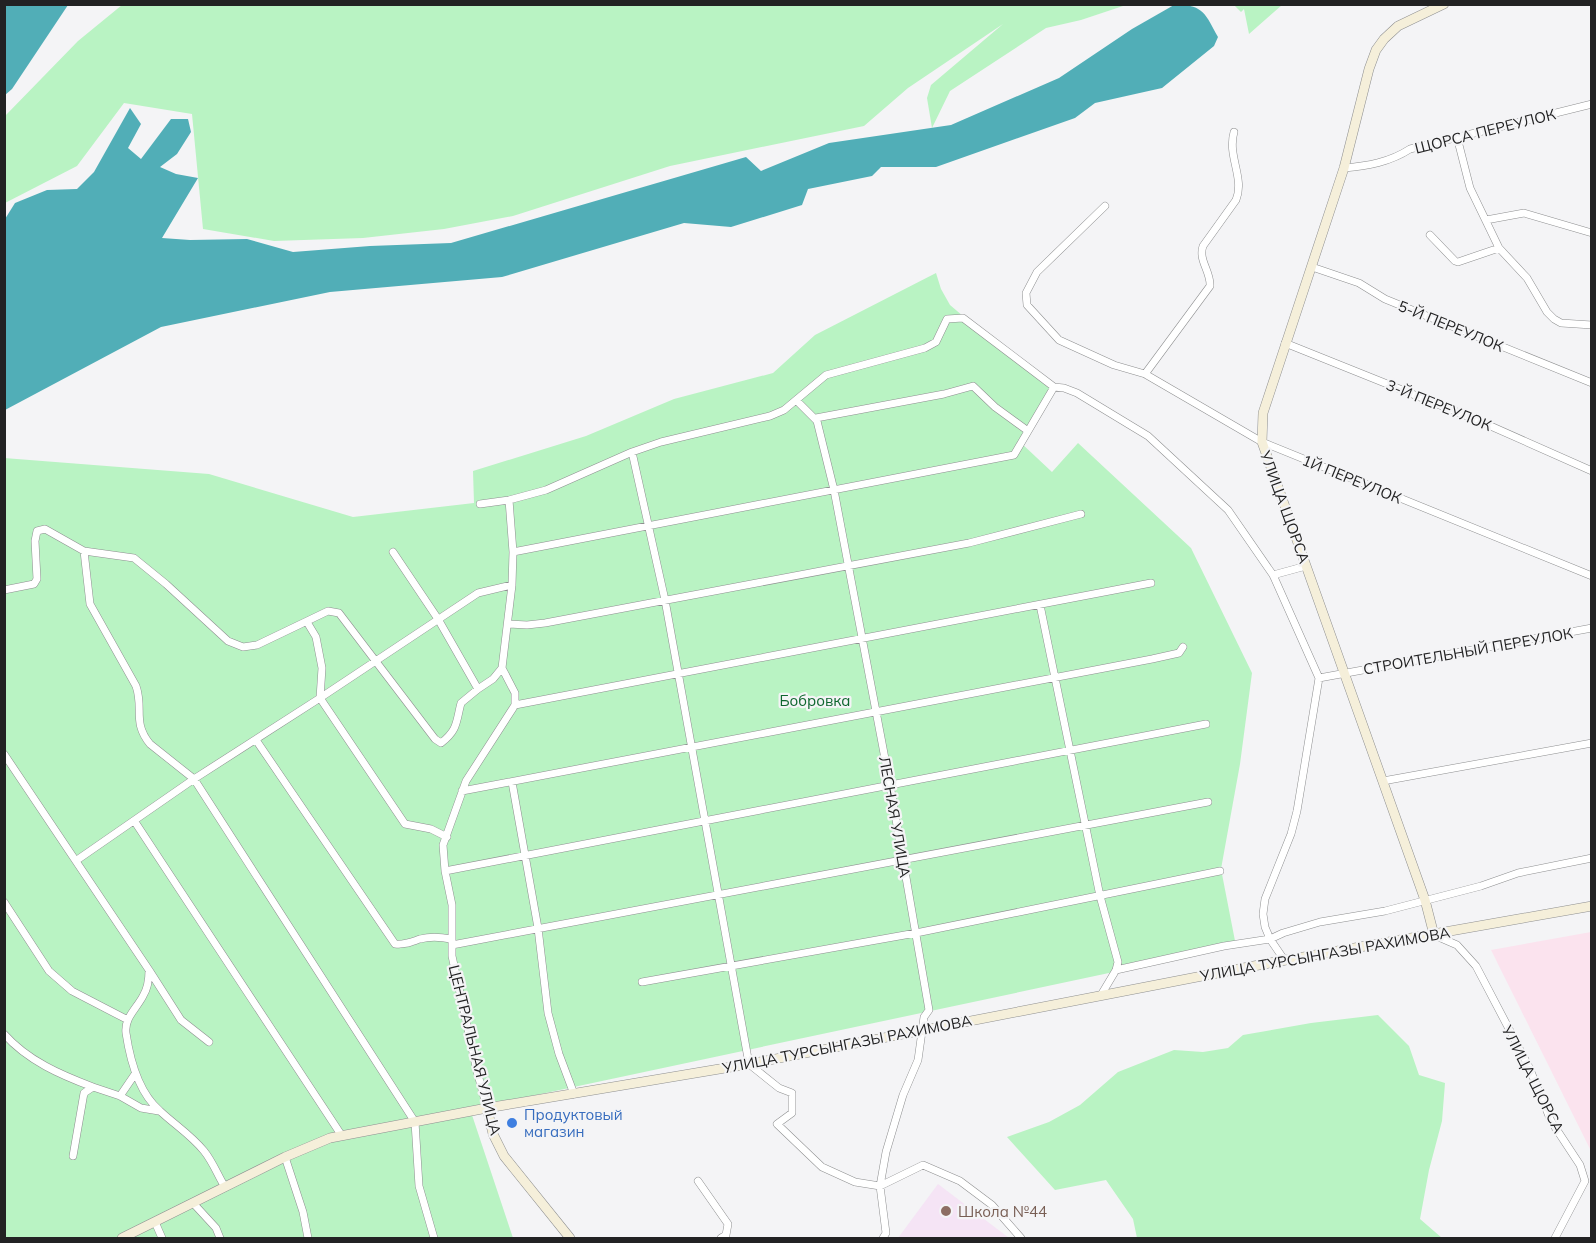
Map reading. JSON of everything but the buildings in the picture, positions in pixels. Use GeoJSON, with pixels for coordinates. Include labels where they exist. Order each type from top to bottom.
{"type":"FeatureCollection","features":[{"type":"Feature","properties":{"kind":"street","name":"УЛИЦА ЩОРСА"},"geometry":{"type":"LineString","coordinates":[[1444,4],[1398,26],[1376,50],[1344,168],[1263,413],[1262,442],[1425,900],[1434,935],[1457,945],[1476,966],[1529,1067],[1551,1121],[1580,1166],[1585,1181],[1555,1239]]}},
{"type":"Feature","properties":{"kind":"street","name":"ЩОРСА ПЕРЕУЛОК"},"geometry":{"type":"LineString","coordinates":[[1344,168],[1363,166],[1397,157],[1410,149],[1592,104]]}},
{"type":"Feature","properties":{"kind":"street"},"geometry":{"type":"LineString","coordinates":[[1145,374],[1210,286],[1201,252],[1239,194],[1239,183],[1231,149],[1234,132]]}},
{"type":"Feature","properties":{"kind":"street"},"geometry":{"type":"LineString","coordinates":[[1457,137],[1470,188],[1499,248],[1527,278],[1547,312],[1554,319],[1561,323],[1592,325]]}},
{"type":"Feature","properties":{"kind":"street","name":"1Й ПЕРЕУЛОК"},"geometry":{"type":"LineString","coordinates":[[1105,206],[1033,277],[1026,293],[1027,305],[1059,340],[1114,365],[1145,374],[1262,442],[1592,576]]}},
{"type":"Feature","properties":{"kind":"street"},"geometry":{"type":"LineString","coordinates":[[1486,220],[1524,213],[1592,233]]}},
{"type":"Feature","properties":{"kind":"street"},"geometry":{"type":"LineString","coordinates":[[1430,235],[1455,261],[1499,248]]}},
{"type":"Feature","properties":{"kind":"street","name":"5-Й ПЕРЕУЛОК"},"geometry":{"type":"LineString","coordinates":[[1312,267],[1359,284],[1385,298],[1592,383]]}},
{"type":"Feature","properties":{"kind":"street"},"geometry":{"type":"LineString","coordinates":[[480,504],[509,500],[557,486],[632,452],[661,442],[770,416],[784,410],[826,375],[925,348],[936,342],[947,319],[963,318],[1054,387],[1077,393],[1148,436],[1228,510],[1273,575],[1319,678],[1297,811],[1291,834],[1265,899],[1263,914],[1270,939],[1284,961]]}},
{"type":"Feature","properties":{"kind":"street","name":"3-Й ПЕРЕУЛОК"},"geometry":{"type":"LineString","coordinates":[[1285,343],[1477,420],[1592,471]]}},
{"type":"Feature","properties":{"kind":"street"},"geometry":{"type":"LineString","coordinates":[[796,400],[816,418],[944,394],[973,386],[995,407],[1028,431]]}},
{"type":"Feature","properties":{"kind":"street"},"geometry":{"type":"LineString","coordinates":[[513,552],[1014,455],[1054,387]]}},
{"type":"Feature","properties":{"kind":"street","name":"ЛЕСНАЯ УЛИЦА"},"geometry":{"type":"LineString","coordinates":[[816,418],[834,490],[890,784],[929,1010],[924,1017],[918,1060],[903,1095],[886,1152],[879,1186],[886,1233],[883,1239]]}},
{"type":"Feature","properties":{"kind":"street"},"geometry":{"type":"LineString","coordinates":[[632,452],[665,600],[750,1064],[779,1088],[792,1093],[792,1113],[777,1124],[822,1167],[855,1182],[879,1186],[922,1165],[960,1181],[992,1205],[1021,1239]]}},
{"type":"Feature","properties":{"kind":"street"},"geometry":{"type":"LineString","coordinates":[[4,590],[34,584],[37,579],[35,541],[37,531],[45,529],[84,551],[134,558],[228,641],[243,647],[257,645],[328,611],[339,613],[435,740],[441,743],[450,737],[459,721],[461,703],[493,679],[502,668],[512,585],[513,552],[509,500]]}},
{"type":"Feature","properties":{"kind":"street"},"geometry":{"type":"LineString","coordinates":[[509,624],[526,626],[545,623],[969,543],[1081,514]]}},
{"type":"Feature","properties":{"kind":"street"},"geometry":{"type":"LineString","coordinates":[[84,551],[90,604],[136,686],[140,698],[139,727],[150,744],[194,779],[415,1122],[419,1186],[434,1239]]}},
{"type":"Feature","properties":{"kind":"street"},"geometry":{"type":"LineString","coordinates":[[393,552],[438,619],[478,689]]}},
{"type":"Feature","properties":{"kind":"street"},"geometry":{"type":"LineString","coordinates":[[1273,575],[1306,566]]}},
{"type":"Feature","properties":{"kind":"street"},"geometry":{"type":"LineString","coordinates":[[502,668],[515,693],[514,705],[1151,583]]}},
{"type":"Feature","properties":{"kind":"street"},"geometry":{"type":"LineString","coordinates":[[77,860],[194,779],[478,593],[512,585]]}},
{"type":"Feature","properties":{"kind":"street"},"geometry":{"type":"LineString","coordinates":[[1040,605],[1100,896],[1118,962],[1116,970],[1101,994]]}},
{"type":"Feature","properties":{"kind":"street"},"geometry":{"type":"LineString","coordinates":[[307,622],[316,637],[322,668],[320,698],[405,824],[431,829],[447,837]]}},
{"type":"Feature","properties":{"kind":"street","name":"СТРОИТЕЛЬНЫЙ ПЕРЕУЛОК"},"geometry":{"type":"LineString","coordinates":[[1319,678],[1592,628]]}},
{"type":"Feature","properties":{"kind":"street"},"geometry":{"type":"LineString","coordinates":[[462,791],[1179,653],[1183,647]]}},
{"type":"Feature","properties":{"kind":"street","name":"ЦЕНТРАЛЬНАЯ УЛИЦА"},"geometry":{"type":"LineString","coordinates":[[514,705],[466,781],[443,845],[445,871],[452,905],[452,956],[466,1025],[493,1134],[504,1156],[570,1239]]}},
{"type":"Feature","properties":{"kind":"street"},"geometry":{"type":"LineString","coordinates":[[445,871],[1206,724]]}},
{"type":"Feature","properties":{"kind":"street"},"geometry":{"type":"LineString","coordinates":[[256,740],[395,944],[405,945],[422,939],[438,937],[452,942],[538,928],[1208,802]]}},
{"type":"Feature","properties":{"kind":"street"},"geometry":{"type":"LineString","coordinates":[[1383,781],[1592,743]]}},
{"type":"Feature","properties":{"kind":"street"},"geometry":{"type":"LineString","coordinates":[[4,754],[182,1020],[209,1042]]}},
{"type":"Feature","properties":{"kind":"street"},"geometry":{"type":"LineString","coordinates":[[512,782],[538,928],[548,1013],[559,1054],[574,1094]]}},
{"type":"Feature","properties":{"kind":"street"},"geometry":{"type":"LineString","coordinates":[[135,822],[342,1136]]}},
{"type":"Feature","properties":{"kind":"street"},"geometry":{"type":"LineString","coordinates":[[1116,970],[1224,946],[1270,939],[1320,922],[1385,911],[1481,886],[1518,873],[1592,858]]}},
{"type":"Feature","properties":{"kind":"street"},"geometry":{"type":"LineString","coordinates":[[642,982],[916,933],[1220,871]]}},
{"type":"Feature","properties":{"kind":"street"},"geometry":{"type":"LineString","coordinates":[[4,902],[49,971],[72,991],[128,1020]]}},
{"type":"Feature","properties":{"kind":"street","name":"УЛИЦА ТУРСЫНГАЗЫ РАХИМОВА"},"geometry":{"type":"LineString","coordinates":[[122,1239],[285,1157],[330,1138],[487,1108],[750,1064],[921,1032],[1101,994],[1592,906]]}},
{"type":"Feature","properties":{"kind":"street"},"geometry":{"type":"LineString","coordinates":[[149,970],[149,982],[145,995],[128,1020],[126,1031],[135,1074],[144,1091],[159,1110],[185,1130],[206,1153],[225,1187]]}},
{"type":"Feature","properties":{"kind":"street"},"geometry":{"type":"LineString","coordinates":[[4,1034],[12,1043],[39,1063],[93,1088],[120,1096],[141,1108],[159,1110]]}},
{"type":"Feature","properties":{"kind":"street"},"geometry":{"type":"LineString","coordinates":[[120,1096],[135,1074]]}},
{"type":"Feature","properties":{"kind":"street"},"geometry":{"type":"LineString","coordinates":[[73,1156],[84,1093],[93,1088]]}},
{"type":"Feature","properties":{"kind":"street"},"geometry":{"type":"LineString","coordinates":[[285,1157],[303,1212],[308,1239]]}},
{"type":"Feature","properties":{"kind":"street"},"geometry":{"type":"LineString","coordinates":[[699,1181],[728,1224],[726,1235],[721,1239]]}},
{"type":"Feature","properties":{"kind":"street"},"geometry":{"type":"LineString","coordinates":[[192,1203],[216,1228],[220,1239]]}},
{"type":"Feature","properties":{"kind":"street"},"geometry":{"type":"LineString","coordinates":[[155,1222],[162,1239]]}},
{"type":"Feature","properties":{"kind":"shaded area"},"geometry":{"type":"Polygon","coordinates":[[[1592,932],[1591,1151],[1491,950],[1592,932]]]}},
{"type":"Feature","properties":{"kind":"shaded area","name":"Школа №44"},"geometry":{"type":"Polygon","coordinates":[[[938,1184],[1009,1238],[898,1238],[938,1184]]]}},
{"type":"Feature","properties":{"kind":"green space"},"geometry":{"type":"Polygon","coordinates":[[[122,5],[1126,5],[1081,20],[1046,28],[950,91],[932,128],[927,98],[931,85],[1003,24],[908,88],[864,126],[670,166],[513,216],[444,229],[363,238],[274,241],[203,229],[192,114],[124,103],[77,166],[5,203],[5,116],[78,41],[122,5]]]}},
{"type":"Feature","properties":{"kind":"green space"},"geometry":{"type":"Polygon","coordinates":[[[1234,5],[1282,5],[1249,34],[1244,9],[1241,12],[1234,5]]]}},
{"type":"Feature","properties":{"kind":"green space","name":"Бобровка"},"geometry":{"type":"Polygon","coordinates":[[[936,273],[941,289],[950,305],[1054,389],[1020,442],[1052,472],[1078,443],[1191,548],[1252,673],[1240,764],[1221,869],[1236,946],[470,1109],[513,1238],[5,1238],[4,458],[209,474],[353,517],[474,503],[473,471],[586,436],[674,399],[773,373],[815,335],[936,273]]]}},
{"type":"Feature","properties":{"kind":"green space"},"geometry":{"type":"Polygon","coordinates":[[[1378,1015],[1409,1046],[1419,1075],[1445,1083],[1442,1121],[1429,1170],[1420,1219],[1442,1238],[1137,1238],[1133,1219],[1106,1180],[1055,1190],[1007,1137],[1049,1122],[1080,1105],[1118,1072],[1174,1050],[1203,1052],[1228,1048],[1243,1035],[1311,1023],[1378,1015]]]}},
{"type":"Feature","properties":{"kind":"water"},"geometry":{"type":"Polygon","coordinates":[[[5,4],[68,5],[12,89],[5,95],[5,4]]]}},
{"type":"Feature","properties":{"kind":"water"},"geometry":{"type":"Polygon","coordinates":[[[1174,5],[1197,8],[1206,16],[1218,37],[1214,46],[1162,88],[1095,103],[1075,118],[936,167],[881,167],[872,176],[808,189],[802,205],[731,227],[684,223],[502,277],[330,292],[161,327],[5,410],[5,219],[15,203],[47,190],[77,189],[94,172],[130,108],[141,124],[128,148],[141,159],[171,119],[188,119],[191,132],[177,154],[160,167],[176,174],[198,178],[162,238],[247,239],[293,252],[451,243],[746,157],[761,171],[829,143],[951,125],[1059,78],[1132,29],[1174,5]]]}},
{"type":"Feature","properties":{"kind":"place","name":"Продуктовый магазин"},"geometry":{"type":"Point","coordinates":[512,1123]}},
{"type":"Feature","properties":{"kind":"place","name":"Школа №44"},"geometry":{"type":"Point","coordinates":[946,1211]}}]}
